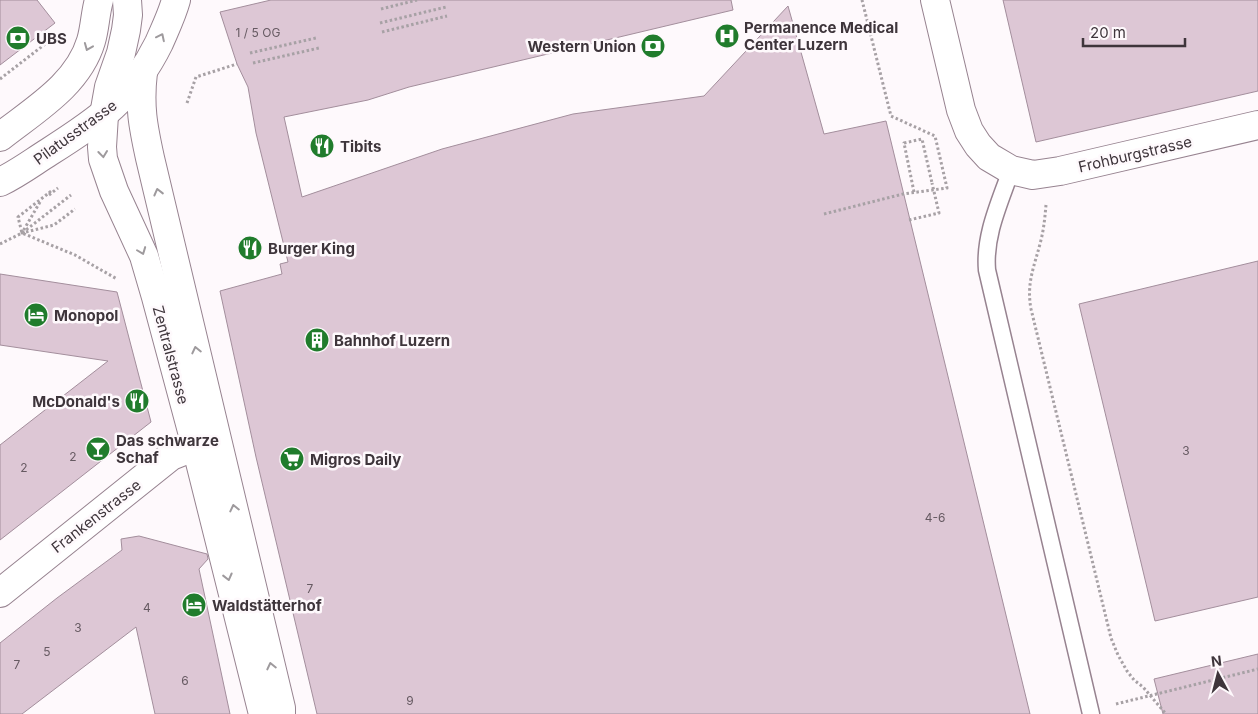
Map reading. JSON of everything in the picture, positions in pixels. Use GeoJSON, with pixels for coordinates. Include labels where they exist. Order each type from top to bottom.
{"type":"FeatureCollection","features":[{"type":"Feature","properties":{"kind":"main road"},"geometry":{"type":"LineString","coordinates":[[0,137],[61,89],[72,77],[91,42],[99,0]]}},
{"type":"Feature","properties":{"kind":"main road","name":"Zentralstrasse"},"geometry":{"type":"LineString","coordinates":[[128,0],[128,15],[121,53],[109,87],[104,115],[103,159],[114,191],[144,256],[196,446],[263,714]]}},
{"type":"Feature","properties":{"kind":"main road","name":"Zentralstrasse"},"geometry":{"type":"LineString","coordinates":[[176,0],[165,31],[143,72],[140,95],[141,118],[277,689],[281,714]]}},
{"type":"Feature","properties":{"kind":"main road"},"geometry":{"type":"LineString","coordinates":[[935,0],[961,110],[969,131],[978,145],[990,157],[1011,170]]}},
{"type":"Feature","properties":{"kind":"main road","name":"Pilatusstrasse"},"geometry":{"type":"LineString","coordinates":[[0,182],[64,143],[104,115],[126,94],[143,72]]}},
{"type":"Feature","properties":{"kind":"main road","name":"Frohburgstrasse"},"geometry":{"type":"LineString","coordinates":[[1011,170],[1033,175],[1045,174],[1258,125]]}},
{"type":"Feature","properties":{"kind":"main road","name":"Frankenstrasse"},"geometry":{"type":"LineString","coordinates":[[0,592],[172,456],[196,446]]}},
{"type":"Feature","properties":{"kind":"lane"},"geometry":{"type":"LineString","coordinates":[[1011,170],[990,233],[986,260],[989,280],[1090,708]]}},
{"type":"Feature","properties":{"kind":"path"},"geometry":{"type":"LineString","coordinates":[[381,9],[417,0]]}},
{"type":"Feature","properties":{"kind":"path"},"geometry":{"type":"LineString","coordinates":[[824,214],[914,192],[947,188],[935,136],[891,116],[862,0]]}},
{"type":"Feature","properties":{"kind":"path"},"geometry":{"type":"LineString","coordinates":[[380,23],[446,6]]}},
{"type":"Feature","properties":{"kind":"path"},"geometry":{"type":"LineString","coordinates":[[382,32],[447,16]]}},
{"type":"Feature","properties":{"kind":"path"},"geometry":{"type":"LineString","coordinates":[[0,79],[63,30]]}},
{"type":"Feature","properties":{"kind":"path"},"geometry":{"type":"LineString","coordinates":[[250,53],[316,38]]}},
{"type":"Feature","properties":{"kind":"path"},"geometry":{"type":"LineString","coordinates":[[253,63],[318,48]]}},
{"type":"Feature","properties":{"kind":"path"},"geometry":{"type":"LineString","coordinates":[[187,103],[196,77],[237,64]]}},
{"type":"Feature","properties":{"kind":"path"},"geometry":{"type":"LineString","coordinates":[[910,220],[939,213],[922,139],[904,143],[914,192]]}},
{"type":"Feature","properties":{"kind":"path"},"geometry":{"type":"LineString","coordinates":[[1045,174],[1044,227],[1030,277],[1029,298],[1031,309],[1111,638],[1127,671],[1166,714]]}},
{"type":"Feature","properties":{"kind":"path"},"geometry":{"type":"LineString","coordinates":[[22,232],[38,204],[58,188]]}},
{"type":"Feature","properties":{"kind":"path"},"geometry":{"type":"LineString","coordinates":[[0,244],[22,232],[71,195]]}},
{"type":"Feature","properties":{"kind":"path"},"geometry":{"type":"LineString","coordinates":[[22,232],[54,225],[75,209]]}},
{"type":"Feature","properties":{"kind":"path"},"geometry":{"type":"LineString","coordinates":[[18,217],[22,232]]}},
{"type":"Feature","properties":{"kind":"path"},"geometry":{"type":"LineString","coordinates":[[22,232],[75,255],[117,279],[122,287]]}},
{"type":"Feature","properties":{"kind":"path"},"geometry":{"type":"LineString","coordinates":[[1113,705],[1258,669]]}},
{"type":"Feature","properties":{"kind":"building","name":"UBS"},"geometry":{"type":"Polygon","coordinates":[[[0,0],[37,0],[55,23],[0,65],[0,0]]]}},
{"type":"Feature","properties":{"kind":"building"},"geometry":{"type":"Polygon","coordinates":[[[271,0],[731,0],[733,10],[409,87],[368,100],[284,117],[302,197],[442,149],[573,114],[704,96],[788,6],[824,134],[886,121],[1030,714],[317,714],[256,457],[220,291],[282,274],[280,264],[288,262],[256,133],[248,87],[237,64],[220,12],[271,0]]]}},
{"type":"Feature","properties":{"kind":"building"},"geometry":{"type":"Polygon","coordinates":[[[1003,0],[1258,0],[1258,91],[1036,142],[1003,0]]]}},
{"type":"Feature","properties":{"kind":"building"},"geometry":{"type":"Polygon","coordinates":[[[1258,261],[1258,597],[1155,621],[1079,304],[1258,261]]]}},
{"type":"Feature","properties":{"kind":"building"},"geometry":{"type":"Polygon","coordinates":[[[0,274],[117,292],[151,422],[0,540],[0,445],[108,361],[0,345],[0,274]]]}},
{"type":"Feature","properties":{"kind":"building"},"geometry":{"type":"Polygon","coordinates":[[[139,536],[207,554],[208,559],[199,569],[230,714],[155,714],[136,627],[22,714],[0,714],[0,643],[122,550],[121,539],[139,536]]]}},
{"type":"Feature","properties":{"kind":"building"},"geometry":{"type":"Polygon","coordinates":[[[1258,654],[1258,714],[1163,714],[1154,679],[1258,654]]]}},
{"type":"Feature","properties":{"kind":"place","name":"Permanence Medical Center Luzern"},"geometry":{"type":"Point","coordinates":[727,36]}},
{"type":"Feature","properties":{"kind":"place","name":"UBS"},"geometry":{"type":"Point","coordinates":[18,38]}},
{"type":"Feature","properties":{"kind":"place","name":"Western Union"},"geometry":{"type":"Point","coordinates":[653,46]}},
{"type":"Feature","properties":{"kind":"place","name":"Tibits"},"geometry":{"type":"Point","coordinates":[322,146]}},
{"type":"Feature","properties":{"kind":"place","name":"Burger King"},"geometry":{"type":"Point","coordinates":[250,248]}},
{"type":"Feature","properties":{"kind":"place","name":"Monopol"},"geometry":{"type":"Point","coordinates":[36,315]}},
{"type":"Feature","properties":{"kind":"place","name":"Bahnhof Luzern"},"geometry":{"type":"Point","coordinates":[317,340]}},
{"type":"Feature","properties":{"kind":"place","name":"McDonald's"},"geometry":{"type":"Point","coordinates":[137,401]}},
{"type":"Feature","properties":{"kind":"place","name":"Das schwarze Schaf"},"geometry":{"type":"Point","coordinates":[98,449]}},
{"type":"Feature","properties":{"kind":"place","name":"Migros Daily"},"geometry":{"type":"Point","coordinates":[292,459]}},
{"type":"Feature","properties":{"kind":"place","name":"Waldstätterhof"},"geometry":{"type":"Point","coordinates":[194,605]}}]}
